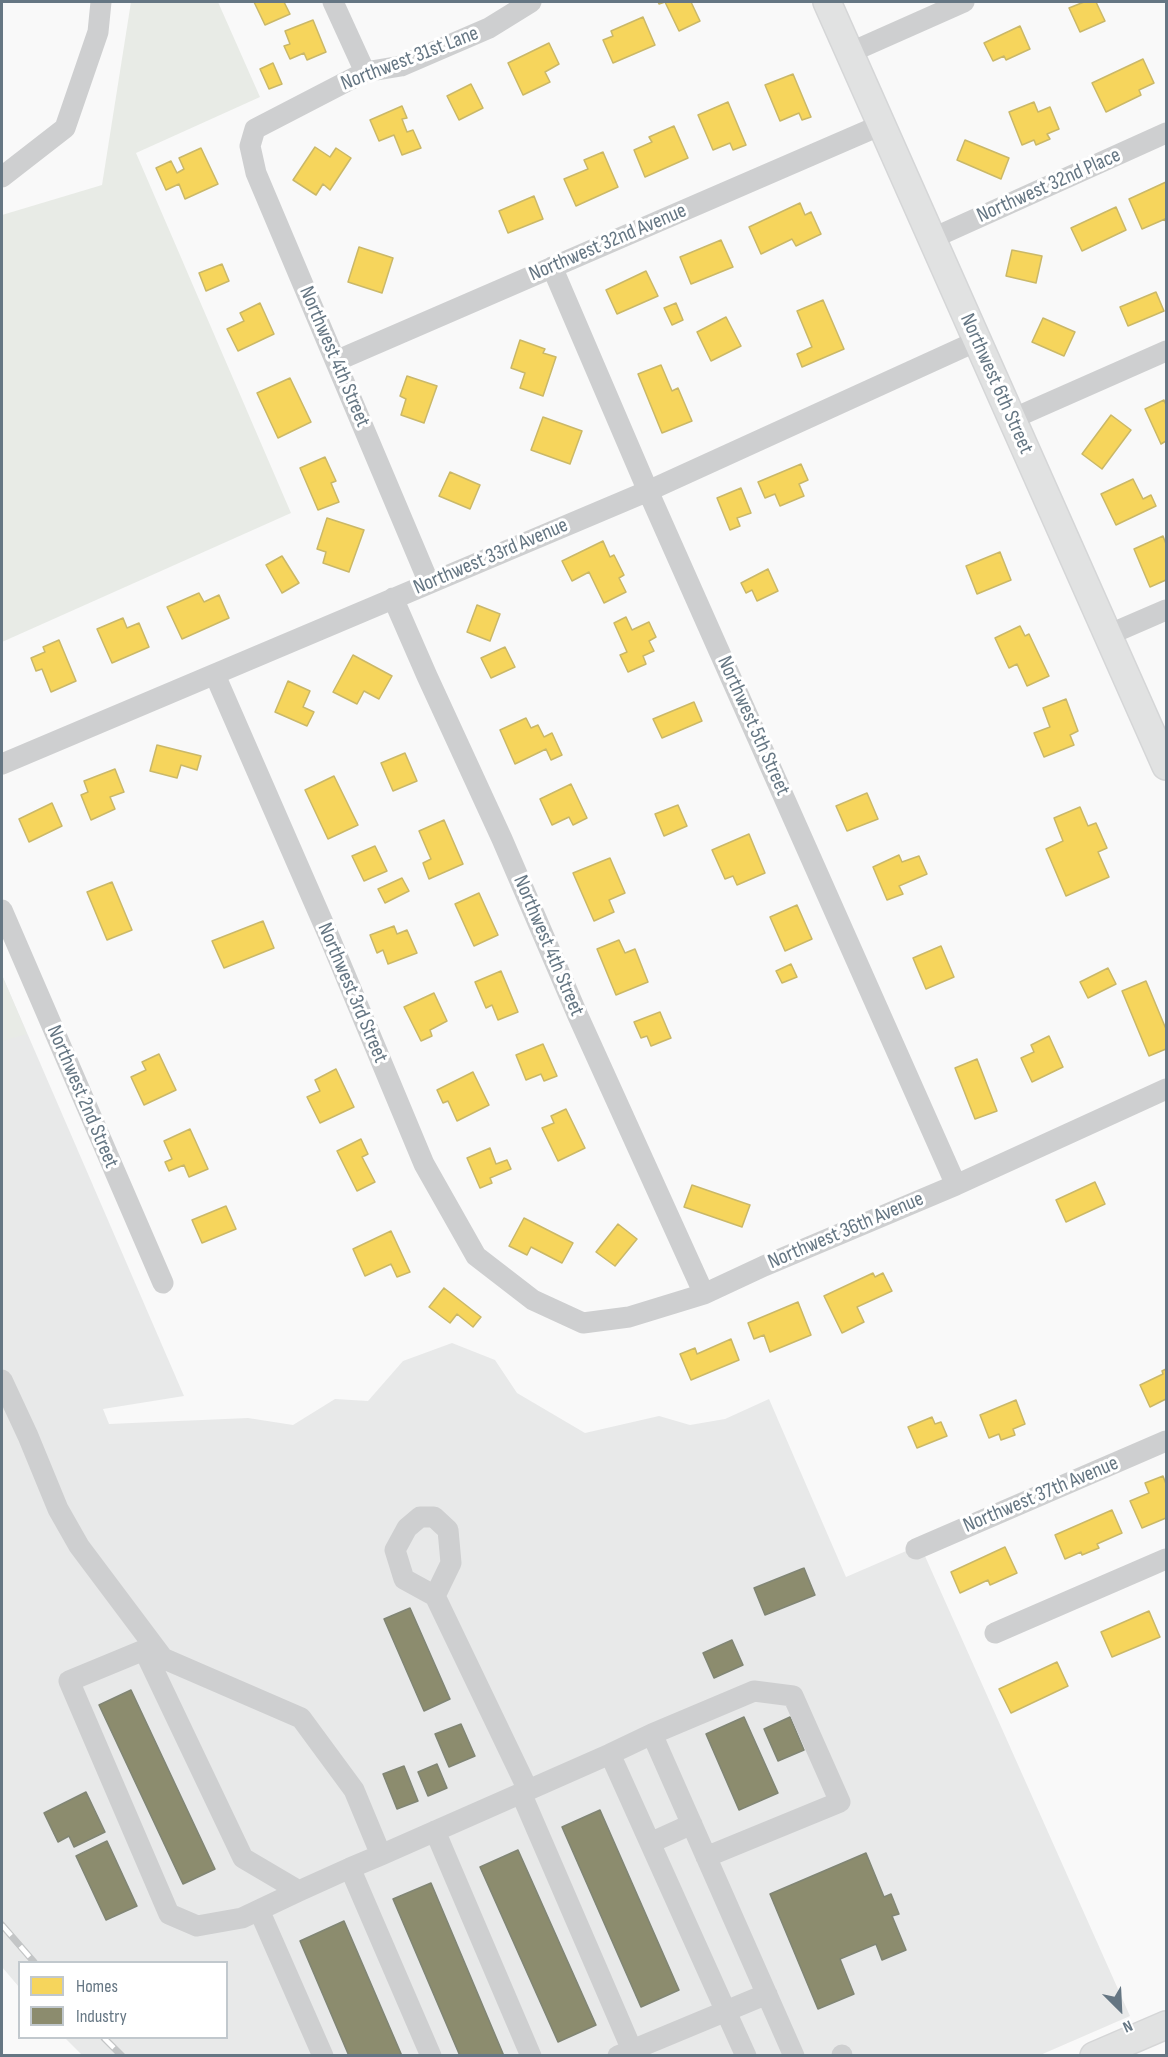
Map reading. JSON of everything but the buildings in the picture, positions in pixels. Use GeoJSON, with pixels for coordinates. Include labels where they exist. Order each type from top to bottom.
{"type":"FeatureCollection","features":[{"type":"Feature","properties":{"kind":"main road","name":"Northwest 6th Street"},"geometry":{"type":"LineString","coordinates":[[826,2],[1167,766]]}},
{"type":"Feature","properties":{"kind":"main road"},"geometry":{"type":"LineString","coordinates":[[1094,2055],[1123,2050],[1167,2025]]}},
{"type":"Feature","properties":{"kind":"street"},"geometry":{"type":"LineString","coordinates":[[2,177],[65,128],[98,32],[101,2]]}},
{"type":"Feature","properties":{"kind":"street"},"geometry":{"type":"LineString","coordinates":[[333,2],[365,72]]}},
{"type":"Feature","properties":{"kind":"street","name":"Northwest 31st Lane"},"geometry":{"type":"LineString","coordinates":[[255,129],[365,72],[400,66],[489,28],[531,2]]}},
{"type":"Feature","properties":{"kind":"street"},"geometry":{"type":"LineString","coordinates":[[849,53],[964,2]]}},
{"type":"Feature","properties":{"kind":"street","name":"Northwest 32nd Avenue"},"geometry":{"type":"LineString","coordinates":[[336,361],[881,125]]}},
{"type":"Feature","properties":{"kind":"street","name":"Northwest 4th Street"},"geometry":{"type":"LineString","coordinates":[[255,129],[250,146],[256,173],[429,583]]}},
{"type":"Feature","properties":{"kind":"street","name":"Northwest 32nd Place"},"geometry":{"type":"LineString","coordinates":[[932,239],[1167,133]]}},
{"type":"Feature","properties":{"kind":"street","name":"Northwest 5th Street"},"geometry":{"type":"LineString","coordinates":[[552,267],[648,490],[956,1185]]}},
{"type":"Feature","properties":{"kind":"street","name":"Northwest 33rd Avenue"},"geometry":{"type":"LineString","coordinates":[[2,764],[648,490],[977,341]]}},
{"type":"Feature","properties":{"kind":"street"},"geometry":{"type":"LineString","coordinates":[[1012,419],[1167,351]]}},
{"type":"Feature","properties":{"kind":"street","name":"Northwest 4th Street"},"geometry":{"type":"LineString","coordinates":[[393,598],[704,1294]]}},
{"type":"Feature","properties":{"kind":"street"},"geometry":{"type":"LineString","coordinates":[[1108,635],[1167,610]]}},
{"type":"Feature","properties":{"kind":"street","name":"Northwest 3rd Street"},"geometry":{"type":"LineString","coordinates":[[215,675],[331,941],[424,1164],[476,1256],[520,1291]]}},
{"type":"Feature","properties":{"kind":"street","name":"Northwest 2nd Street"},"geometry":{"type":"LineString","coordinates":[[2,910],[163,1283]]}},
{"type":"Feature","properties":{"kind":"street","name":"Northwest 36th Avenue"},"geometry":{"type":"LineString","coordinates":[[520,1291],[533,1300],[583,1323],[629,1317],[704,1294],[764,1266],[956,1185],[1167,1089]]}},
{"type":"Feature","properties":{"kind":"street"},"geometry":{"type":"LineString","coordinates":[[2,1380],[58,1509],[79,1546],[153,1654],[243,1858],[299,1891]]}},
{"type":"Feature","properties":{"kind":"street","name":"Northwest 37th Avenue"},"geometry":{"type":"LineString","coordinates":[[916,1549],[1167,1441]]}},
{"type":"Feature","properties":{"kind":"street"},"geometry":{"type":"LineString","coordinates":[[995,1633],[1167,1559]]}},
{"type":"Feature","properties":{"kind":"street"},"geometry":{"type":"LineString","coordinates":[[435,1596],[525,1791],[625,2053],[766,1994]]}},
{"type":"Feature","properties":{"kind":"street"},"geometry":{"type":"LineString","coordinates":[[381,1855],[354,1790],[301,1718],[153,1654],[69,1681],[169,1914],[197,1926],[242,1918],[652,1734],[754,1691],[793,1696],[840,1802],[706,1857]]}},
{"type":"Feature","properties":{"kind":"street"},"geometry":{"type":"LineString","coordinates":[[652,1734],[790,2048]]}},
{"type":"Feature","properties":{"kind":"street"},"geometry":{"type":"LineString","coordinates":[[610,1754],[746,2055]]}},
{"type":"Feature","properties":{"kind":"street"},"geometry":{"type":"LineString","coordinates":[[650,1843],[692,1824]]}},
{"type":"Feature","properties":{"kind":"street"},"geometry":{"type":"LineString","coordinates":[[435,1831],[531,2055]]}},
{"type":"Feature","properties":{"kind":"street"},"geometry":{"type":"LineString","coordinates":[[350,1868],[431,2055]]}},
{"type":"Feature","properties":{"kind":"street"},"geometry":{"type":"LineString","coordinates":[[259,1910],[323,2055]]}},
{"type":"Feature","properties":{"kind":"shaded area"},"geometry":{"type":"Polygon","coordinates":[[[131,2],[218,2],[260,97],[136,153],[291,513],[2,642],[2,215],[102,185],[131,2]]]}},
{"type":"Feature","properties":{"kind":"shaded area"},"geometry":{"type":"Polygon","coordinates":[[[2,975],[184,1396],[103,1409],[109,1424],[248,1418],[293,1425],[335,1399],[368,1401],[403,1361],[452,1343],[495,1360],[517,1393],[585,1433],[659,1416],[690,1425],[725,1419],[769,1399],[846,1577],[920,1545],[1130,2016],[1038,2056],[82,2055],[66,2039],[228,2039],[228,1961],[18,1961],[18,1986],[2,1967],[2,975]]]}},
{"type":"Feature","properties":{"kind":"shaded area"},"geometry":{"type":"Polygon","coordinates":[[[2,975],[27,1034],[2,1041],[2,975]]]}},
{"type":"Feature","properties":{"kind":"railway"},"geometry":{"type":"LineString","coordinates":[[2,1925],[33,1961]]}},
{"type":"Feature","properties":{"kind":"railway"},"geometry":{"type":"LineString","coordinates":[[105,2039],[122,2056]]}}]}
